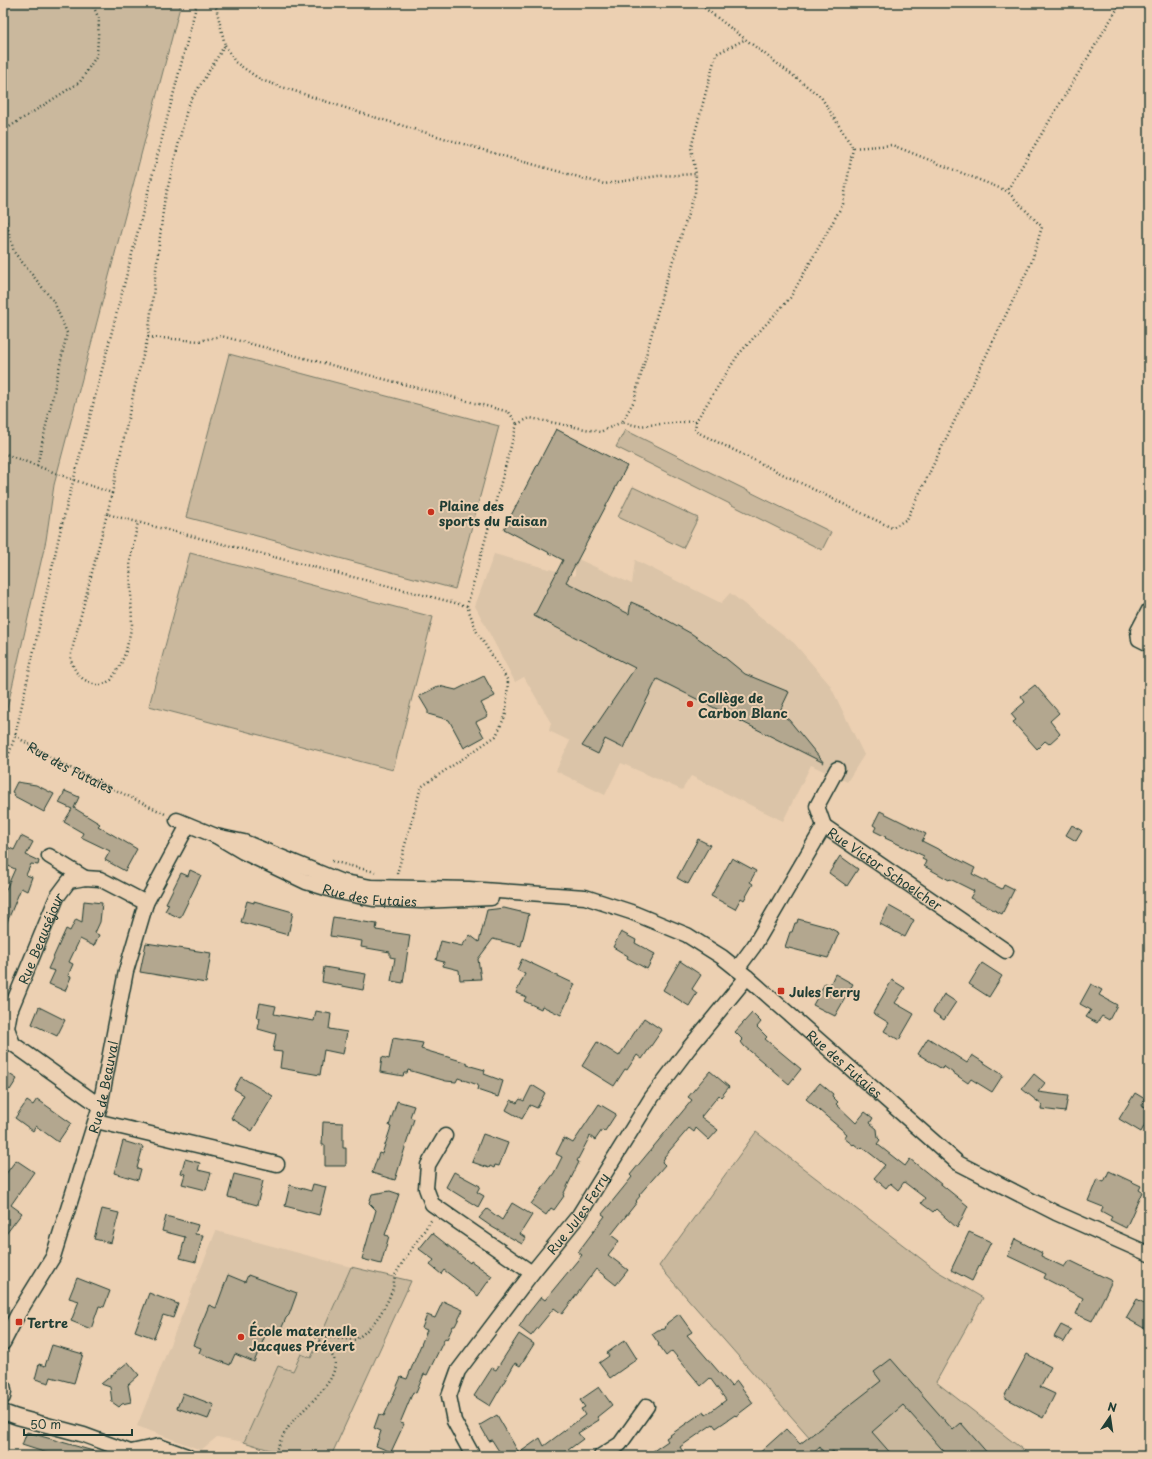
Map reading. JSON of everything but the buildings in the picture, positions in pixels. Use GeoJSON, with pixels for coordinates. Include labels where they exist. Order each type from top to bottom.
{"type":"FeatureCollection","features":[{"type":"Feature","properties":{"kind":"street"},"geometry":{"type":"LineString","coordinates":[[1149,610],[1138,631],[1139,639],[1149,644]]}},
{"type":"Feature","properties":{"kind":"street"},"geometry":{"type":"LineString","coordinates":[[824,826],[817,806],[837,769]]}},
{"type":"Feature","properties":{"kind":"street","name":"Rue des Futaies"},"geometry":{"type":"LineString","coordinates":[[182,822],[216,836],[243,852],[306,882],[340,892],[373,899],[421,901],[466,900],[536,894]]}},
{"type":"Feature","properties":{"kind":"street","name":"Rue de Beauval"},"geometry":{"type":"LineString","coordinates":[[3,1343],[18,1314],[54,1257],[100,1106],[126,971],[146,903],[182,822]]}},
{"type":"Feature","properties":{"kind":"street","name":"Rue Victor Schoelcher"},"geometry":{"type":"LineString","coordinates":[[742,973],[754,946],[824,826],[1006,951]]}},
{"type":"Feature","properties":{"kind":"street","name":"Rue des Futaies"},"geometry":{"type":"LineString","coordinates":[[216,836],[244,842],[340,881],[371,887],[469,889],[585,897],[631,912],[687,936],[722,957],[742,973],[958,1163],[1056,1213],[1149,1254]]}},
{"type":"Feature","properties":{"kind":"street"},"geometry":{"type":"LineString","coordinates":[[49,856],[85,878],[100,879],[146,903]]}},
{"type":"Feature","properties":{"kind":"street","name":"Rue Beauséjour"},"geometry":{"type":"LineString","coordinates":[[85,878],[70,882],[57,897],[10,1011],[5,1027],[13,1044],[100,1106]]}},
{"type":"Feature","properties":{"kind":"street","name":"Rue Jules Ferry"},"geometry":{"type":"LineString","coordinates":[[473,1456],[454,1421],[448,1396],[458,1370],[532,1273],[580,1215],[657,1091],[742,973]]}},
{"type":"Feature","properties":{"kind":"street"},"geometry":{"type":"LineString","coordinates":[[96,1121],[277,1164]]}},
{"type":"Feature","properties":{"kind":"street"},"geometry":{"type":"LineString","coordinates":[[445,1136],[428,1165],[426,1188],[432,1204],[532,1273]]}},
{"type":"Feature","properties":{"kind":"street"},"geometry":{"type":"LineString","coordinates":[[3,1385],[3,1397]]}},
{"type":"Feature","properties":{"kind":"street"},"geometry":{"type":"LineString","coordinates":[[601,1456],[620,1444],[647,1406]]}},
{"type":"Feature","properties":{"kind":"street"},"geometry":{"type":"LineString","coordinates":[[3,1412],[84,1435],[136,1454],[159,1446],[187,1456]]}},
{"type":"Feature","properties":{"kind":"path"},"geometry":{"type":"LineString","coordinates":[[3,131],[80,82],[97,55],[99,18],[92,3]]}},
{"type":"Feature","properties":{"kind":"path"},"geometry":{"type":"LineString","coordinates":[[3,772],[14,736],[60,532],[197,3]]}},
{"type":"Feature","properties":{"kind":"path"},"geometry":{"type":"LineString","coordinates":[[215,3],[225,45],[235,62],[261,80],[364,114],[517,160],[604,184],[658,176],[696,174]]}},
{"type":"Feature","properties":{"kind":"path"},"geometry":{"type":"LineString","coordinates":[[698,3],[821,97],[852,148],[843,204],[790,298],[738,355],[696,421],[695,430],[892,528],[907,519],[1031,263],[1042,227],[1007,191],[892,145],[852,148]]}},
{"type":"Feature","properties":{"kind":"path"},"geometry":{"type":"LineString","coordinates":[[1007,191],[1119,6],[1125,3]]}},
{"type":"Feature","properties":{"kind":"path"},"geometry":{"type":"LineString","coordinates":[[517,424],[530,418],[600,432],[622,422],[634,401],[662,291],[695,193],[696,174],[692,148],[716,54],[746,39]]}},
{"type":"Feature","properties":{"kind":"path"},"geometry":{"type":"LineString","coordinates":[[138,522],[130,561],[132,625],[126,651],[121,664],[111,680],[102,685],[90,683],[83,680],[76,672],[71,661],[71,654],[108,514],[135,386],[148,337],[164,203],[188,105],[225,45]]}},
{"type":"Feature","properties":{"kind":"path"},"geometry":{"type":"LineString","coordinates":[[3,210],[14,252],[54,302],[67,333],[37,466]]}},
{"type":"Feature","properties":{"kind":"path"},"geometry":{"type":"LineString","coordinates":[[148,337],[199,341],[221,336],[509,412],[517,424],[467,606],[477,632],[508,681],[506,714],[496,736],[421,787],[393,888]]}},
{"type":"Feature","properties":{"kind":"path"},"geometry":{"type":"LineString","coordinates":[[622,422],[638,426],[696,421]]}},
{"type":"Feature","properties":{"kind":"path"},"geometry":{"type":"LineString","coordinates":[[3,453],[112,493]]}},
{"type":"Feature","properties":{"kind":"path"},"geometry":{"type":"LineString","coordinates":[[108,514],[467,606]]}},
{"type":"Feature","properties":{"kind":"path","name":"Rue des Futaies"},"geometry":{"type":"LineString","coordinates":[[14,736],[62,764],[182,822]]}},
{"type":"Feature","properties":{"kind":"path"},"geometry":{"type":"LineString","coordinates":[[274,1456],[280,1442],[292,1422],[319,1395],[335,1369],[334,1360],[331,1354],[314,1336],[355,1340],[364,1334],[373,1324],[388,1300],[393,1287],[395,1275],[439,1209]]}},
{"type":"Feature","properties":{"kind":"shaded area"},"geometry":{"type":"Polygon","coordinates":[[[3,3],[181,3],[54,485],[46,540],[3,726],[3,3]]]}},
{"type":"Feature","properties":{"kind":"shaded area"},"geometry":{"type":"Polygon","coordinates":[[[229,354],[499,426],[455,589],[186,517],[229,354]]]}},
{"type":"Feature","properties":{"kind":"shaded area"},"geometry":{"type":"Polygon","coordinates":[[[625,430],[831,532],[822,550],[616,447],[625,430]]]}},
{"type":"Feature","properties":{"kind":"shaded area"},"geometry":{"type":"Polygon","coordinates":[[[633,487],[698,518],[683,548],[618,517],[633,487]]]}},
{"type":"Feature","properties":{"kind":"shaded area"},"geometry":{"type":"Polygon","coordinates":[[[190,553],[433,617],[393,770],[149,706],[190,553]]]}},
{"type":"Feature","properties":{"kind":"shaded area","name":"Collège de Carbon Blanc"},"geometry":{"type":"Polygon","coordinates":[[[494,554],[575,576],[575,566],[578,559],[632,584],[635,560],[721,603],[730,593],[794,643],[830,685],[864,755],[847,782],[811,765],[783,821],[691,776],[682,790],[621,763],[605,795],[556,771],[570,741],[549,731],[551,723],[524,677],[515,682],[475,606],[494,554]]]}},
{"type":"Feature","properties":{"kind":"shaded area"},"geometry":{"type":"Polygon","coordinates":[[[756,1132],[937,1271],[983,1298],[936,1382],[1031,1456],[826,1456],[659,1266],[756,1132]]]}},
{"type":"Feature","properties":{"kind":"shaded area","name":"École maternelle Jacques Prévert"},"geometry":{"type":"Polygon","coordinates":[[[216,1231],[351,1267],[323,1330],[314,1326],[305,1344],[314,1349],[311,1358],[293,1372],[278,1367],[244,1442],[217,1437],[201,1450],[137,1426],[216,1231]]]}},
{"type":"Feature","properties":{"kind":"shaded area"},"geometry":{"type":"Polygon","coordinates":[[[351,1267],[411,1281],[331,1456],[289,1456],[244,1442],[278,1366],[293,1371],[301,1354],[311,1358],[351,1267]]]}},
{"type":"Feature","properties":{"kind":"place","name":"Plaine des sports du Faisan"},"geometry":{"type":"Point","coordinates":[431,512]}},
{"type":"Feature","properties":{"kind":"place","name":"Collège de Carbon Blanc"},"geometry":{"type":"Point","coordinates":[690,704]}},
{"type":"Feature","properties":{"kind":"place","name":"Jules Ferry"},"geometry":{"type":"Point","coordinates":[781,991]}},
{"type":"Feature","properties":{"kind":"place","name":"Tertre"},"geometry":{"type":"Point","coordinates":[19,1322]}},
{"type":"Feature","properties":{"kind":"place","name":"École maternelle Jacques Prévert"},"geometry":{"type":"Point","coordinates":[241,1337]}}]}
